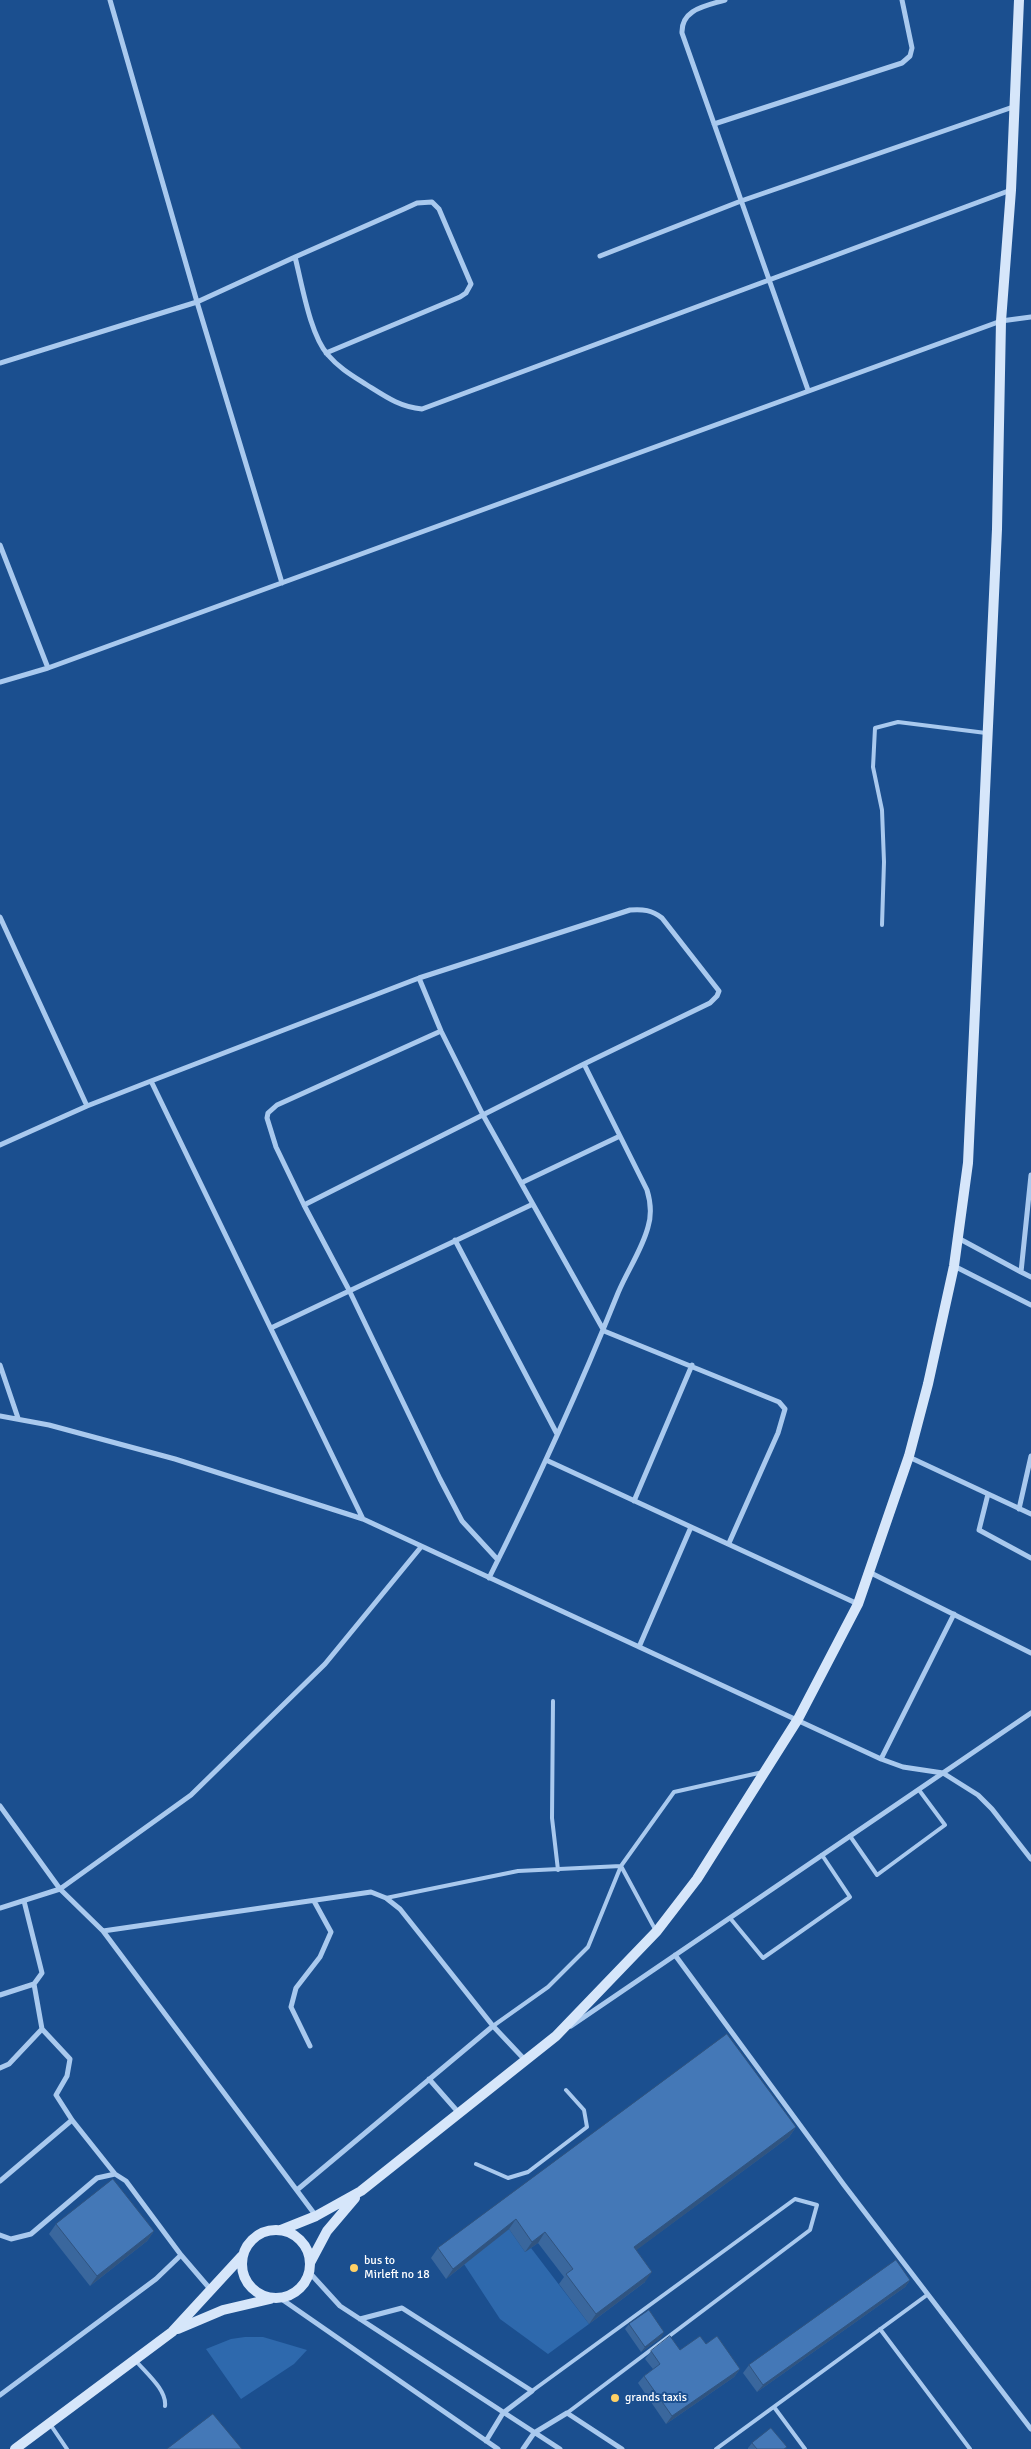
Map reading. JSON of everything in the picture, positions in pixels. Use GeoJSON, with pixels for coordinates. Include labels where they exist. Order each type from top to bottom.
{"type":"FeatureCollection","features":[{"type":"Feature","properties":{"kind":"main road"},"geometry":{"type":"LineString","coordinates":[[281,2230],[316,2216],[360,2191],[556,2036],[656,1931],[697,1879],[798,1719],[858,1604],[909,1456],[928,1384],[954,1266],[968,1163],[972,1113],[997,529],[1001,321],[1012,190],[1019,0]]}},
{"type":"Feature","properties":{"kind":"main road"},"geometry":{"type":"LineString","coordinates":[[172,2332],[223,2310],[276,2298],[299,2290],[327,2231],[360,2191]]}},
{"type":"Feature","properties":{"kind":"main road"},"geometry":{"type":"LineString","coordinates":[[15,2449],[172,2332],[212,2291],[242,2256],[246,2247],[257,2236],[271,2230],[281,2230],[290,2233],[304,2245],[310,2268]]}},
{"type":"Feature","properties":{"kind":"main road"},"geometry":{"type":"LineString","coordinates":[[242,2256],[242,2268],[248,2284],[260,2295],[276,2298]]}},
{"type":"Feature","properties":{"kind":"street"},"geometry":{"type":"LineString","coordinates":[[110,0],[197,302],[282,582]]}},
{"type":"Feature","properties":{"kind":"street"},"geometry":{"type":"LineString","coordinates":[[725,0],[694,10],[687,15],[682,26],[685,46],[770,279],[808,390]]}},
{"type":"Feature","properties":{"kind":"street"},"geometry":{"type":"LineString","coordinates":[[714,124],[902,64],[910,56],[912,48],[902,0]]}},
{"type":"Feature","properties":{"kind":"street"},"geometry":{"type":"LineString","coordinates":[[600,256],[741,201],[1014,106]]}},
{"type":"Feature","properties":{"kind":"street"},"geometry":{"type":"LineString","coordinates":[[295,257],[318,340],[326,353],[349,373],[390,400],[402,406],[422,409],[1012,190]]}},
{"type":"Feature","properties":{"kind":"street"},"geometry":{"type":"LineString","coordinates":[[0,363],[197,302],[404,209],[417,204],[432,202],[439,209],[471,284],[466,293],[326,353]]}},
{"type":"Feature","properties":{"kind":"street"},"geometry":{"type":"LineString","coordinates":[[0,682],[48,668],[1001,321],[1031,316]]}},
{"type":"Feature","properties":{"kind":"street"},"geometry":{"type":"LineString","coordinates":[[0,545],[2,557],[48,668]]}},
{"type":"Feature","properties":{"kind":"street"},"geometry":{"type":"LineString","coordinates":[[0,1145],[151,1080],[419,978],[630,910],[641,909],[655,913],[662,918],[717,987],[717,996],[710,1003],[304,1204]]}},
{"type":"Feature","properties":{"kind":"street"},"geometry":{"type":"LineString","coordinates":[[0,917],[87,1106]]}},
{"type":"Feature","properties":{"kind":"street"},"geometry":{"type":"LineString","coordinates":[[419,978],[441,1031],[483,1115],[604,1331],[779,1402],[785,1409],[778,1433],[729,1543]]}},
{"type":"Feature","properties":{"kind":"street"},"geometry":{"type":"LineString","coordinates":[[441,1031],[276,1105],[268,1113],[270,1133],[462,1521],[498,1560]]}},
{"type":"Feature","properties":{"kind":"street"},"geometry":{"type":"LineString","coordinates":[[489,1578],[546,1460],[604,1331],[619,1292],[643,1242],[651,1217],[651,1203],[647,1190],[584,1064]]}},
{"type":"Feature","properties":{"kind":"street"},"geometry":{"type":"LineString","coordinates":[[151,1080],[363,1519]]}},
{"type":"Feature","properties":{"kind":"street"},"geometry":{"type":"LineString","coordinates":[[521,1183],[620,1136]]}},
{"type":"Feature","properties":{"kind":"street"},"geometry":{"type":"LineString","coordinates":[[1021,1272],[1031,1175]]}},
{"type":"Feature","properties":{"kind":"street"},"geometry":{"type":"LineString","coordinates":[[271,1328],[533,1204]]}},
{"type":"Feature","properties":{"kind":"street"},"geometry":{"type":"LineString","coordinates":[[958,1238],[1031,1277]]}},
{"type":"Feature","properties":{"kind":"street"},"geometry":{"type":"LineString","coordinates":[[455,1240],[557,1434]]}},
{"type":"Feature","properties":{"kind":"street"},"geometry":{"type":"LineString","coordinates":[[954,1266],[1031,1305]]}},
{"type":"Feature","properties":{"kind":"street"},"geometry":{"type":"LineString","coordinates":[[0,1365],[18,1418]]}},
{"type":"Feature","properties":{"kind":"street"},"geometry":{"type":"LineString","coordinates":[[634,1501],[692,1366]]}},
{"type":"Feature","properties":{"kind":"street"},"geometry":{"type":"LineString","coordinates":[[0,1416],[18,1418],[176,1458],[363,1519],[881,1759],[903,1767],[943,1773],[978,1794],[1031,1859]]}},
{"type":"Feature","properties":{"kind":"street"},"geometry":{"type":"LineString","coordinates":[[909,1456],[1031,1514]]}},
{"type":"Feature","properties":{"kind":"street"},"geometry":{"type":"LineString","coordinates":[[1019,1509],[1031,1456]]}},
{"type":"Feature","properties":{"kind":"street"},"geometry":{"type":"LineString","coordinates":[[546,1460],[858,1604]]}},
{"type":"Feature","properties":{"kind":"street"},"geometry":{"type":"LineString","coordinates":[[988,1494],[980,1530],[1031,1558]]}},
{"type":"Feature","properties":{"kind":"street"},"geometry":{"type":"LineString","coordinates":[[639,1647],[691,1527]]}},
{"type":"Feature","properties":{"kind":"street"},"geometry":{"type":"LineString","coordinates":[[0,1908],[60,1889],[191,1795],[325,1664],[421,1546]]}},
{"type":"Feature","properties":{"kind":"street"},"geometry":{"type":"LineString","coordinates":[[870,1572],[1031,1653]]}},
{"type":"Feature","properties":{"kind":"street"},"geometry":{"type":"LineString","coordinates":[[881,1759],[954,1614]]}},
{"type":"Feature","properties":{"kind":"street"},"geometry":{"type":"LineString","coordinates":[[556,2036],[1031,1713]]}},
{"type":"Feature","properties":{"kind":"street"},"geometry":{"type":"LineString","coordinates":[[0,1806],[60,1889],[103,1931],[316,2216]]}},
{"type":"Feature","properties":{"kind":"street"},"geometry":{"type":"LineString","coordinates":[[103,1931],[371,1892],[386,1898],[400,1909],[493,2026],[525,2060]]}},
{"type":"Feature","properties":{"kind":"street"},"geometry":{"type":"LineString","coordinates":[[0,1996],[34,1984],[42,1973],[24,1901]]}},
{"type":"Feature","properties":{"kind":"street"},"geometry":{"type":"LineString","coordinates":[[310,2046],[292,2006],[296,1988],[320,1957],[331,1932],[314,1901]]}},
{"type":"Feature","properties":{"kind":"street"},"geometry":{"type":"LineString","coordinates":[[675,1955],[927,2295],[1031,2429]]}},
{"type":"Feature","properties":{"kind":"street"},"geometry":{"type":"LineString","coordinates":[[34,1984],[42,2029],[70,2059],[67,2076],[56,2095],[72,2120],[115,2174],[126,2181],[181,2255],[212,2291]]}},
{"type":"Feature","properties":{"kind":"street"},"geometry":{"type":"LineString","coordinates":[[297,2190],[493,2026]]}},
{"type":"Feature","properties":{"kind":"street"},"geometry":{"type":"LineString","coordinates":[[0,2068],[8,2064],[42,2029]]}},
{"type":"Feature","properties":{"kind":"street"},"geometry":{"type":"LineString","coordinates":[[429,2078],[458,2112]]}},
{"type":"Feature","properties":{"kind":"street"},"geometry":{"type":"LineString","coordinates":[[0,2181],[72,2120]]}},
{"type":"Feature","properties":{"kind":"street"},"geometry":{"type":"LineString","coordinates":[[0,2235],[11,2239],[31,2234],[98,2178],[115,2174]]}},
{"type":"Feature","properties":{"kind":"street"},"geometry":{"type":"LineString","coordinates":[[0,2395],[156,2280],[181,2255]]}},
{"type":"Feature","properties":{"kind":"street"},"geometry":{"type":"LineString","coordinates":[[310,2268],[340,2306],[560,2449]]}},
{"type":"Feature","properties":{"kind":"street"},"geometry":{"type":"LineString","coordinates":[[276,2298],[498,2449]]}},
{"type":"Feature","properties":{"kind":"street"},"geometry":{"type":"LineString","coordinates":[[360,2319],[402,2308],[532,2391],[503,2413],[486,2440]]}},
{"type":"Feature","properties":{"kind":"street"},"geometry":{"type":"LineString","coordinates":[[523,2449],[534,2433],[567,2413],[622,2449]]}},
{"type":"Feature","properties":{"kind":"lane"},"geometry":{"type":"LineString","coordinates":[[882,924],[884,862],[882,810],[873,767],[875,728],[898,722],[988,733]]}},
{"type":"Feature","properties":{"kind":"lane"},"geometry":{"type":"LineString","coordinates":[[553,1701],[552,1818],[558,1870]]}},
{"type":"Feature","properties":{"kind":"lane"},"geometry":{"type":"LineString","coordinates":[[493,2026],[548,1987],[588,1947],[621,1866],[674,1792],[765,1771]]}},
{"type":"Feature","properties":{"kind":"lane"},"geometry":{"type":"LineString","coordinates":[[850,1836],[877,1875],[945,1825],[919,1790]]}},
{"type":"Feature","properties":{"kind":"lane"},"geometry":{"type":"LineString","coordinates":[[730,1918],[763,1958],[850,1897],[822,1856]]}},
{"type":"Feature","properties":{"kind":"lane"},"geometry":{"type":"LineString","coordinates":[[386,1898],[518,1871],[621,1866]]}},
{"type":"Feature","properties":{"kind":"lane"},"geometry":{"type":"LineString","coordinates":[[621,1866],[656,1931]]}},
{"type":"Feature","properties":{"kind":"lane"},"geometry":{"type":"LineString","coordinates":[[476,2164],[508,2178],[528,2172],[587,2127],[584,2110],[566,2090]]}},
{"type":"Feature","properties":{"kind":"lane"},"geometry":{"type":"LineString","coordinates":[[532,2391],[795,2199],[817,2205],[810,2230],[567,2413]]}},
{"type":"Feature","properties":{"kind":"lane"},"geometry":{"type":"LineString","coordinates":[[716,2449],[927,2295]]}},
{"type":"Feature","properties":{"kind":"lane"},"geometry":{"type":"LineString","coordinates":[[880,2329],[970,2449]]}},
{"type":"Feature","properties":{"kind":"lane"},"geometry":{"type":"LineString","coordinates":[[135,2359],[163,2393],[166,2400],[165,2406]]}},
{"type":"Feature","properties":{"kind":"lane"},"geometry":{"type":"LineString","coordinates":[[774,2407],[805,2449]]}},
{"type":"Feature","properties":{"kind":"lane"},"geometry":{"type":"LineString","coordinates":[[50,2423],[67,2449]]}},
{"type":"Feature","properties":{"kind":"shaded area"},"geometry":{"type":"Polygon","coordinates":[[[509,2229],[525,2252],[531,2248],[589,2324],[548,2354],[500,2319],[464,2264],[509,2229]]]}},
{"type":"Feature","properties":{"kind":"shaded area"},"geometry":{"type":"Polygon","coordinates":[[[263,2337],[307,2350],[294,2364],[241,2399],[206,2349],[231,2339],[263,2337]]]}},
{"type":"Feature","properties":{"kind":"building"},"geometry":{"type":"Polygon","coordinates":[[[727,2034],[796,2127],[634,2247],[652,2272],[596,2314],[566,2274],[573,2269],[545,2232],[532,2242],[516,2219],[453,2269],[438,2248],[727,2034]]]}},
{"type":"Feature","properties":{"kind":"building"},"geometry":{"type":"Polygon","coordinates":[[[113,2179],[154,2231],[97,2276],[56,2224],[113,2179]]]}},
{"type":"Feature","properties":{"kind":"building"},"geometry":{"type":"Polygon","coordinates":[[[896,2260],[910,2280],[763,2385],[749,2365],[896,2260]]]}},
{"type":"Feature","properties":{"kind":"building"},"geometry":{"type":"Polygon","coordinates":[[[649,2310],[664,2332],[645,2347],[629,2324],[649,2310]]]}},
{"type":"Feature","properties":{"kind":"building"},"geometry":{"type":"Polygon","coordinates":[[[670,2336],[680,2350],[700,2336],[706,2344],[717,2336],[740,2369],[672,2416],[644,2376],[660,2364],[651,2351],[670,2336]]]}},
{"type":"Feature","properties":{"kind":"building"},"geometry":{"type":"Polygon","coordinates":[[[213,2414],[242,2449],[167,2449],[213,2414]]]}},
{"type":"Feature","properties":{"kind":"building"},"geometry":{"type":"Polygon","coordinates":[[[771,2428],[787,2447],[784,2449],[757,2449],[752,2443],[771,2428]]]}},
{"type":"Feature","properties":{"kind":"place","name":"bus to Mirleft no 18"},"geometry":{"type":"Point","coordinates":[354,2268]}},
{"type":"Feature","properties":{"kind":"place","name":"grands taxis"},"geometry":{"type":"Point","coordinates":[615,2398]}}]}
